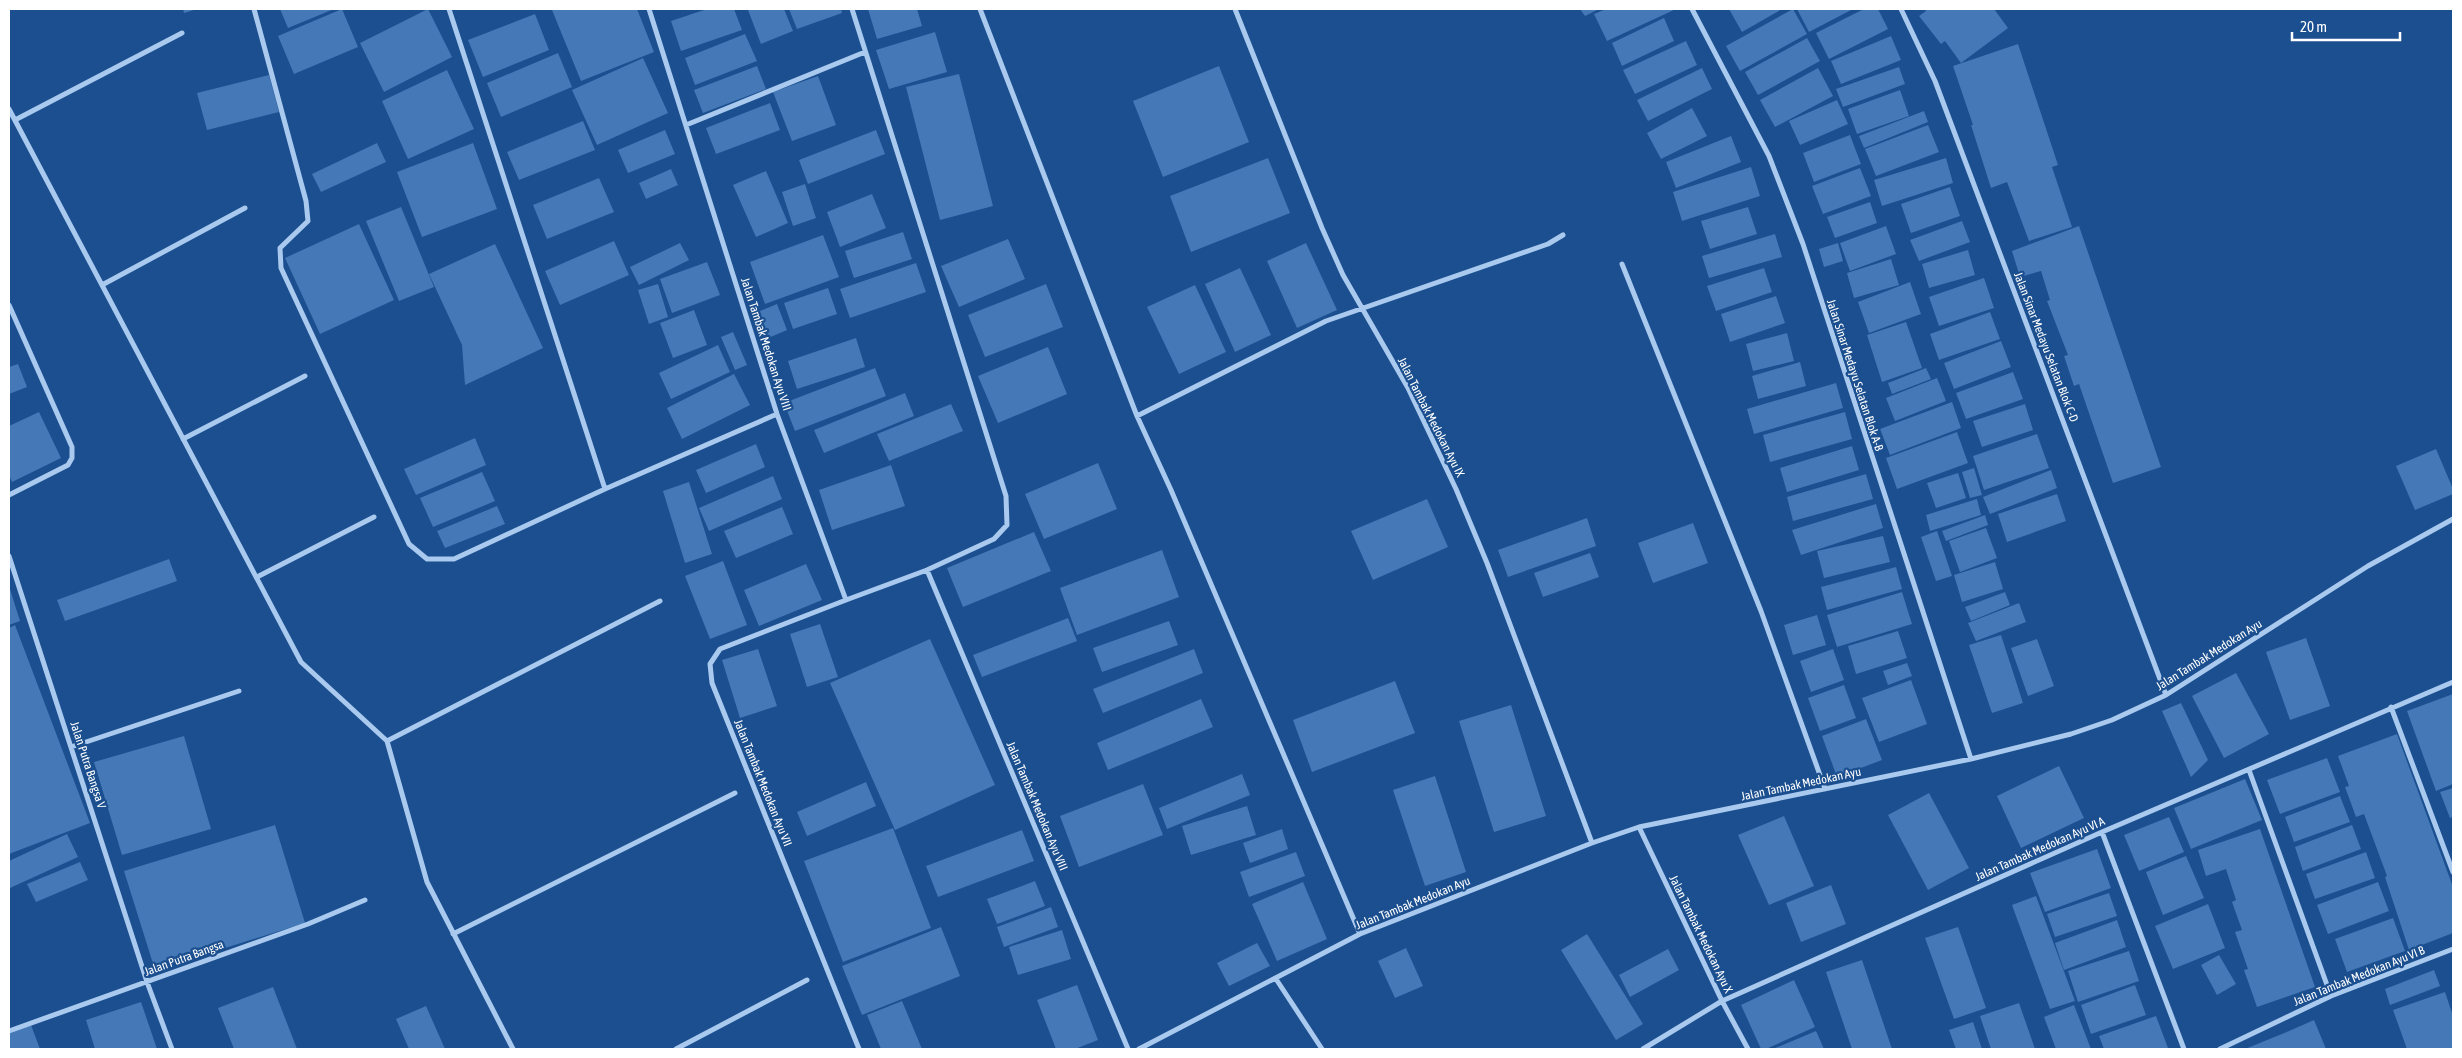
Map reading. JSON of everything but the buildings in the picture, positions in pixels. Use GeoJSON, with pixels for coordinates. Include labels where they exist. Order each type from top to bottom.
{"type":"FeatureCollection","features":[{"type":"Feature","properties":{"kind":"street"},"geometry":{"type":"LineString","coordinates":[[254,9],[306,201],[308,215],[308,221],[280,248],[282,268],[409,544],[427,559],[454,559],[605,489],[777,414]]}},
{"type":"Feature","properties":{"kind":"street"},"geometry":{"type":"LineString","coordinates":[[450,9],[605,489]]}},
{"type":"Feature","properties":{"kind":"street","name":"Jalan Tambak Medokan Ayu VIII"},"geometry":{"type":"LineString","coordinates":[[649,9],[777,414],[846,600]]}},
{"type":"Feature","properties":{"kind":"street"},"geometry":{"type":"LineString","coordinates":[[846,600],[927,570],[994,540],[1007,525],[1006,496],[852,9]]}},
{"type":"Feature","properties":{"kind":"street"},"geometry":{"type":"LineString","coordinates":[[980,9],[1136,416],[1172,490],[1360,934]]}},
{"type":"Feature","properties":{"kind":"street","name":"Jalan Tambak Medokan Ayu IX"},"geometry":{"type":"LineString","coordinates":[[1234,9],[1322,228],[1343,275],[1408,388],[1473,530],[1592,843]]}},
{"type":"Feature","properties":{"kind":"street","name":"Jalan Sinar Medayu Selatan Blok A-B"},"geometry":{"type":"LineString","coordinates":[[1692,9],[1769,156],[1803,244],[1971,759]]}},
{"type":"Feature","properties":{"kind":"street","name":"Jalan Sinar Medayu Selatan Blok C-D"},"geometry":{"type":"LineString","coordinates":[[1901,9],[1935,81],[2166,695]]}},
{"type":"Feature","properties":{"kind":"street"},"geometry":{"type":"LineString","coordinates":[[15,120],[182,33]]}},
{"type":"Feature","properties":{"kind":"street"},"geometry":{"type":"LineString","coordinates":[[686,125],[865,52]]}},
{"type":"Feature","properties":{"kind":"street"},"geometry":{"type":"LineString","coordinates":[[9,108],[302,662],[387,741],[427,882],[513,1049]]}},
{"type":"Feature","properties":{"kind":"street"},"geometry":{"type":"LineString","coordinates":[[102,285],[245,208]]}},
{"type":"Feature","properties":{"kind":"street"},"geometry":{"type":"LineString","coordinates":[[1136,416],[1326,321],[1548,244],[1563,235]]}},
{"type":"Feature","properties":{"kind":"street"},"geometry":{"type":"LineString","coordinates":[[1622,264],[1761,611],[1824,789]]}},
{"type":"Feature","properties":{"kind":"street"},"geometry":{"type":"LineString","coordinates":[[9,305],[72,447],[72,458],[68,466],[9,495]]}},
{"type":"Feature","properties":{"kind":"street"},"geometry":{"type":"LineString","coordinates":[[183,439],[305,376]]}},
{"type":"Feature","properties":{"kind":"street"},"geometry":{"type":"LineString","coordinates":[[257,577],[374,517]]}},
{"type":"Feature","properties":{"kind":"street","name":"Jalan Tambak Medokan Ayu"},"geometry":{"type":"LineString","coordinates":[[1139,1049],[1276,980],[1360,934],[1592,843],[1639,827],[1971,759],[2112,720],[2166,695],[2368,566],[2453,519]]}},
{"type":"Feature","properties":{"kind":"street","name":"Jalan Putra Bangsa V"},"geometry":{"type":"LineString","coordinates":[[9,556],[147,982],[172,1049]]}},
{"type":"Feature","properties":{"kind":"street","name":"Jalan Tambak Medokan Ayu VIII"},"geometry":{"type":"LineString","coordinates":[[927,570],[1128,1049]]}},
{"type":"Feature","properties":{"kind":"street","name":"Jalan Tambak Medokan Ayu VII"},"geometry":{"type":"LineString","coordinates":[[846,600],[720,649],[710,664],[712,683],[859,1049]]}},
{"type":"Feature","properties":{"kind":"street"},"geometry":{"type":"LineString","coordinates":[[387,741],[660,601]]}},
{"type":"Feature","properties":{"kind":"street","name":"Jalan Tambak Medokan Ayu VI A"},"geometry":{"type":"LineString","coordinates":[[1643,1049],[1722,1001],[2102,832],[2453,682]]}},
{"type":"Feature","properties":{"kind":"street"},"geometry":{"type":"LineString","coordinates":[[71,747],[240,691]]}},
{"type":"Feature","properties":{"kind":"street"},"geometry":{"type":"LineString","coordinates":[[2391,707],[2453,872]]}},
{"type":"Feature","properties":{"kind":"street"},"geometry":{"type":"LineString","coordinates":[[2249,770],[2331,996]]}},
{"type":"Feature","properties":{"kind":"street"},"geometry":{"type":"LineString","coordinates":[[453,934],[735,793]]}},
{"type":"Feature","properties":{"kind":"street","name":"Jalan Tambak Medokan Ayu X"},"geometry":{"type":"LineString","coordinates":[[1639,827],[1722,1001],[1748,1049]]}},
{"type":"Feature","properties":{"kind":"street"},"geometry":{"type":"LineString","coordinates":[[2102,832],[2184,1049]]}},
{"type":"Feature","properties":{"kind":"street","name":"Jalan Putra Bangsa"},"geometry":{"type":"LineString","coordinates":[[9,1031],[308,924],[366,900]]}},
{"type":"Feature","properties":{"kind":"street","name":"Jalan Tambak Medokan Ayu VI B"},"geometry":{"type":"LineString","coordinates":[[2220,1049],[2331,996],[2453,949]]}},
{"type":"Feature","properties":{"kind":"street"},"geometry":{"type":"LineString","coordinates":[[676,1049],[807,980]]}},
{"type":"Feature","properties":{"kind":"street"},"geometry":{"type":"LineString","coordinates":[[1276,980],[1322,1049]]}}]}
